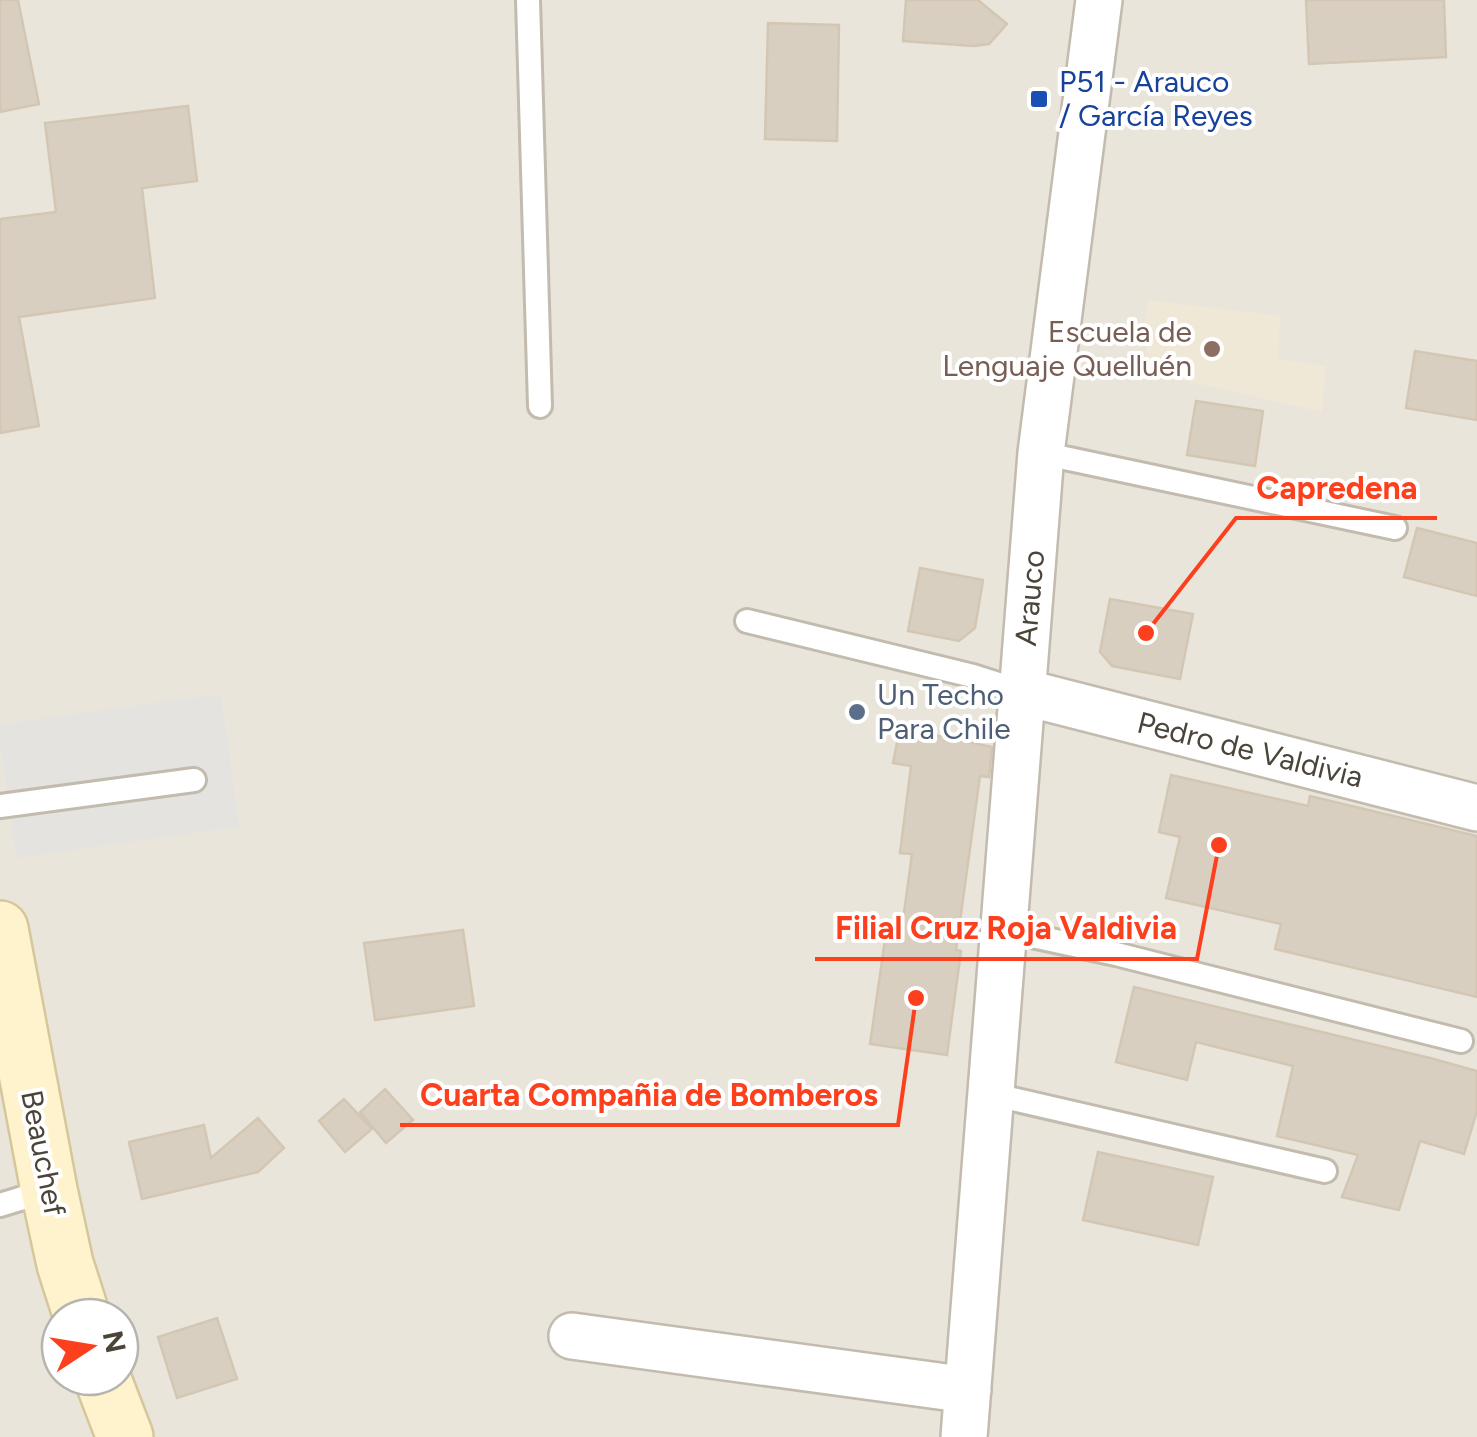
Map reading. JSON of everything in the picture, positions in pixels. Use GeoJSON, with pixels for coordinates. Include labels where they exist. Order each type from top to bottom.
{"type":"FeatureCollection","features":[{"type":"Feature","properties":{"kind":"main road","name":"Beauchef"},"geometry":{"type":"LineString","coordinates":[[0,928],[24,1197],[65,1264],[76,1297]]}},
{"type":"Feature","properties":{"kind":"main road"},"geometry":{"type":"LineString","coordinates":[[110,1397],[125,1437]]}},
{"type":"Feature","properties":{"kind":"street","name":"Arauco"},"geometry":{"type":"LineString","coordinates":[[964,1437],[1041,453],[1099,0]]}},
{"type":"Feature","properties":{"kind":"street","name":"Pedro de Valdivia"},"geometry":{"type":"LineString","coordinates":[[1022,692],[1477,808]]}},
{"type":"Feature","properties":{"kind":"street"},"geometry":{"type":"LineString","coordinates":[[572,1336],[968,1390]]}},
{"type":"Feature","properties":{"kind":"lane"},"geometry":{"type":"LineString","coordinates":[[528,0],[540,406]]}},
{"type":"Feature","properties":{"kind":"lane"},"geometry":{"type":"LineString","coordinates":[[1041,453],[1395,528]]}},
{"type":"Feature","properties":{"kind":"lane"},"geometry":{"type":"LineString","coordinates":[[747,621],[973,676],[1022,692]]}},
{"type":"Feature","properties":{"kind":"lane"},"geometry":{"type":"LineString","coordinates":[[0,806],[194,780]]}},
{"type":"Feature","properties":{"kind":"lane"},"geometry":{"type":"LineString","coordinates":[[1004,930],[1461,1040]]}},
{"type":"Feature","properties":{"kind":"lane"},"geometry":{"type":"LineString","coordinates":[[991,1094],[1325,1171]]}},
{"type":"Feature","properties":{"kind":"shaded area"},"geometry":{"type":"Polygon","coordinates":[[[0,0],[1477,0],[1477,1437],[0,1437],[0,0]]]}},
{"type":"Feature","properties":{"kind":"shaded area","name":"Escuela de Lenguaje Quelluén"},"geometry":{"type":"Polygon","coordinates":[[[1148,300],[1280,316],[1278,359],[1326,366],[1322,412],[1143,371],[1148,339],[1142,337],[1148,300]]]}},
{"type":"Feature","properties":{"kind":"shaded area"},"geometry":{"type":"Polygon","coordinates":[[[221,694],[239,827],[16,858],[0,724],[221,694]]]}},
{"type":"Feature","properties":{"kind":"building"},"geometry":{"type":"Polygon","coordinates":[[[0,0],[18,0],[39,104],[0,112],[0,0]]]}},
{"type":"Feature","properties":{"kind":"building"},"geometry":{"type":"Polygon","coordinates":[[[906,0],[978,0],[1007,24],[989,44],[903,41],[906,0]]]}},
{"type":"Feature","properties":{"kind":"building"},"geometry":{"type":"Polygon","coordinates":[[[1306,0],[1444,0],[1446,57],[1309,64],[1306,0]]]}},
{"type":"Feature","properties":{"kind":"building"},"geometry":{"type":"Polygon","coordinates":[[[768,23],[839,25],[837,141],[765,139],[768,23]]]}},
{"type":"Feature","properties":{"kind":"building"},"geometry":{"type":"Polygon","coordinates":[[[188,106],[197,181],[142,188],[155,298],[19,317],[39,426],[0,433],[0,219],[56,212],[45,123],[188,106]]]}},
{"type":"Feature","properties":{"kind":"building"},"geometry":{"type":"Polygon","coordinates":[[[1415,351],[1477,361],[1477,420],[1406,408],[1415,351]]]}},
{"type":"Feature","properties":{"kind":"building"},"geometry":{"type":"Polygon","coordinates":[[[1196,401],[1263,411],[1255,466],[1187,455],[1196,401]]]}},
{"type":"Feature","properties":{"kind":"building"},"geometry":{"type":"Polygon","coordinates":[[[1417,528],[1477,543],[1477,596],[1404,577],[1417,528]]]}},
{"type":"Feature","properties":{"kind":"building"},"geometry":{"type":"Polygon","coordinates":[[[920,568],[983,580],[975,628],[959,641],[908,631],[920,568]]]}},
{"type":"Feature","properties":{"kind":"building"},"geometry":{"type":"Polygon","coordinates":[[[1110,599],[1193,614],[1180,679],[1112,666],[1100,652],[1110,599]]]}},
{"type":"Feature","properties":{"kind":"building"},"geometry":{"type":"Polygon","coordinates":[[[900,728],[992,747],[989,777],[980,776],[956,950],[961,951],[947,1055],[870,1044],[885,940],[900,942],[912,854],[900,853],[911,766],[893,763],[900,728]]]}},
{"type":"Feature","properties":{"kind":"building"},"geometry":{"type":"Polygon","coordinates":[[[1171,775],[1308,806],[1310,796],[1477,836],[1477,997],[1275,949],[1281,924],[1166,898],[1180,837],[1159,832],[1171,775]]]}},
{"type":"Feature","properties":{"kind":"building"},"geometry":{"type":"Polygon","coordinates":[[[463,930],[474,1006],[375,1020],[364,943],[463,930]]]}},
{"type":"Feature","properties":{"kind":"building"},"geometry":{"type":"Polygon","coordinates":[[[1134,987],[1477,1071],[1477,1111],[1464,1154],[1420,1141],[1399,1210],[1342,1197],[1358,1155],[1277,1136],[1293,1066],[1196,1042],[1187,1080],[1116,1062],[1134,987]]]}},
{"type":"Feature","properties":{"kind":"building"},"geometry":{"type":"Polygon","coordinates":[[[385,1089],[413,1120],[386,1143],[360,1112],[385,1089]]]}},
{"type":"Feature","properties":{"kind":"building"},"geometry":{"type":"Polygon","coordinates":[[[344,1099],[372,1129],[345,1152],[319,1121],[344,1099]]]}},
{"type":"Feature","properties":{"kind":"building"},"geometry":{"type":"Polygon","coordinates":[[[258,1118],[284,1148],[258,1172],[142,1199],[129,1142],[204,1125],[211,1158],[258,1118]]]}},
{"type":"Feature","properties":{"kind":"building"},"geometry":{"type":"Polygon","coordinates":[[[1098,1152],[1213,1177],[1198,1245],[1083,1220],[1098,1152]]]}},
{"type":"Feature","properties":{"kind":"building"},"geometry":{"type":"Polygon","coordinates":[[[217,1318],[237,1379],[177,1398],[158,1337],[217,1318]]]}},
{"type":"Feature","properties":{"kind":"place","name":"P51 - Arauco / García Reyes"},"geometry":{"type":"Point","coordinates":[1039,99]}},
{"type":"Feature","properties":{"kind":"place","name":"Escuela de Lenguaje Quelluén"},"geometry":{"type":"Point","coordinates":[1212,349]}},
{"type":"Feature","properties":{"kind":"place","name":"Capredena"},"geometry":{"type":"Point","coordinates":[1146,633]}},
{"type":"Feature","properties":{"kind":"place","name":"Un Techo Para Chile"},"geometry":{"type":"Point","coordinates":[857,712]}},
{"type":"Feature","properties":{"kind":"place","name":"Filial Cruz Roja Valdivia"},"geometry":{"type":"Point","coordinates":[1219,845]}},
{"type":"Feature","properties":{"kind":"place","name":"Cuarta Compañia de Bomberos"},"geometry":{"type":"Point","coordinates":[916,998]}}]}
